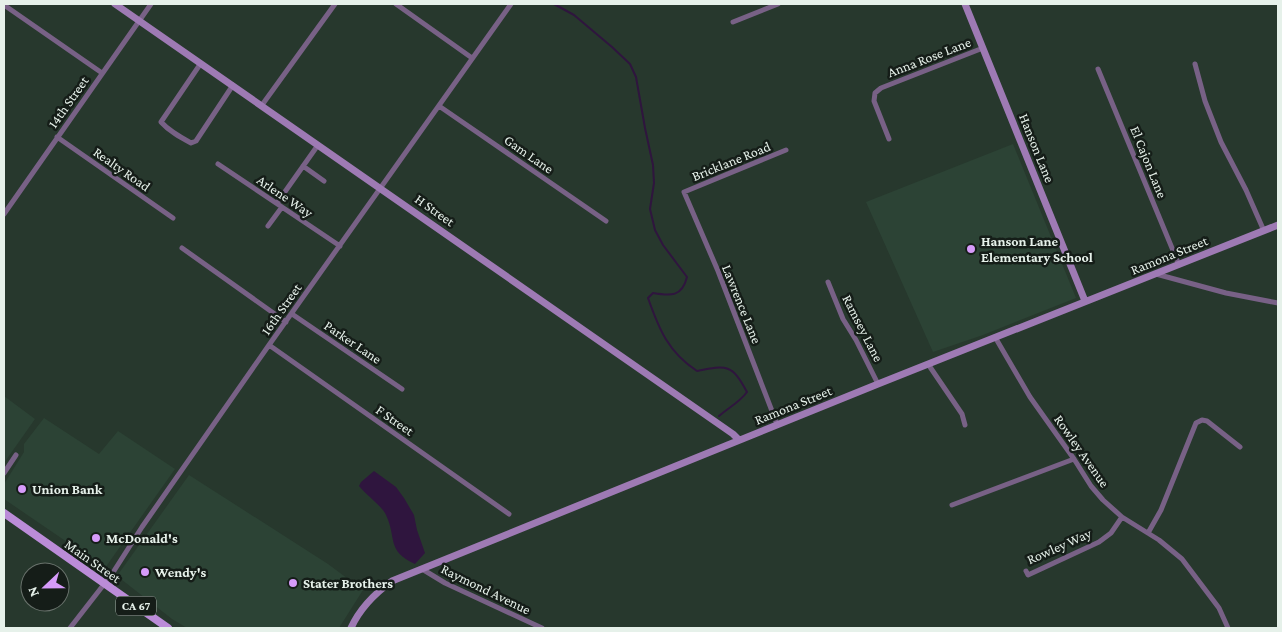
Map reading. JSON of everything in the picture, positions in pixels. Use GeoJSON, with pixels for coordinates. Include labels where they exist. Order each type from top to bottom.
{"type":"FeatureCollection","features":[{"type":"Feature","properties":{"kind":"main road","name":"H Street"},"geometry":{"type":"LineString","coordinates":[[115,4],[234,85],[739,440]]}},
{"type":"Feature","properties":{"kind":"main road","name":"Hanson Lane"},"geometry":{"type":"LineString","coordinates":[[965,4],[1085,301]]}},
{"type":"Feature","properties":{"kind":"main road","name":"Ramona Street"},"geometry":{"type":"LineString","coordinates":[[351,628],[357,614],[375,593],[392,580],[777,424],[1278,225]]}},
{"type":"Feature","properties":{"kind":"main road","name":"Main Street"},"geometry":{"type":"LineString","coordinates":[[4,513],[168,628]]}},
{"type":"Feature","properties":{"kind":"street","name":"14th Street"},"geometry":{"type":"LineString","coordinates":[[4,214],[151,4]]}},
{"type":"Feature","properties":{"kind":"street"},"geometry":{"type":"LineString","coordinates":[[262,105],[335,4]]}},
{"type":"Feature","properties":{"kind":"street"},"geometry":{"type":"LineString","coordinates":[[396,4],[472,58]]}},
{"type":"Feature","properties":{"kind":"street","name":"16th Street"},"geometry":{"type":"LineString","coordinates":[[70,628],[103,583],[112,574],[142,527],[269,345],[510,4]]}},
{"type":"Feature","properties":{"kind":"street"},"geometry":{"type":"LineString","coordinates":[[733,22],[778,4]]}},
{"type":"Feature","properties":{"kind":"street"},"geometry":{"type":"LineString","coordinates":[[4,5],[102,73]]}},
{"type":"Feature","properties":{"kind":"street","name":"Anna Rose Lane"},"geometry":{"type":"LineString","coordinates":[[889,139],[874,101],[875,93],[881,88],[983,48]]}},
{"type":"Feature","properties":{"kind":"street"},"geometry":{"type":"LineString","coordinates":[[201,63],[161,122],[183,139],[191,143],[196,141],[234,85]]}},
{"type":"Feature","properties":{"kind":"street"},"geometry":{"type":"LineString","coordinates":[[1195,64],[1221,142],[1246,190],[1264,231]]}},
{"type":"Feature","properties":{"kind":"street","name":"El Cajon Lane"},"geometry":{"type":"LineString","coordinates":[[1098,69],[1179,264]]}},
{"type":"Feature","properties":{"kind":"street","name":"Gam Lane"},"geometry":{"type":"LineString","coordinates":[[439,106],[606,221]]}},
{"type":"Feature","properties":{"kind":"street","name":"Realty Road"},"geometry":{"type":"LineString","coordinates":[[57,137],[174,218]]}},
{"type":"Feature","properties":{"kind":"street"},"geometry":{"type":"LineString","coordinates":[[268,226],[318,145]]}},
{"type":"Feature","properties":{"kind":"street","name":"Bricklane Road"},"geometry":{"type":"LineString","coordinates":[[684,192],[786,150]]}},
{"type":"Feature","properties":{"kind":"street","name":"Arlene Way"},"geometry":{"type":"LineString","coordinates":[[218,164],[340,246]]}},
{"type":"Feature","properties":{"kind":"street"},"geometry":{"type":"LineString","coordinates":[[304,166],[324,181]]}},
{"type":"Feature","properties":{"kind":"street","name":"Lawrence Lane"},"geometry":{"type":"LineString","coordinates":[[684,192],[721,280],[777,424]]}},
{"type":"Feature","properties":{"kind":"street"},"geometry":{"type":"LineString","coordinates":[[182,248],[286,322]]}},
{"type":"Feature","properties":{"kind":"street"},"geometry":{"type":"LineString","coordinates":[[1156,274],[1226,293],[1278,303]]}},
{"type":"Feature","properties":{"kind":"street","name":"Ramsey Lane"},"geometry":{"type":"LineString","coordinates":[[828,282],[843,319],[860,347],[878,384]]}},
{"type":"Feature","properties":{"kind":"street","name":"Parker Lane"},"geometry":{"type":"LineString","coordinates":[[292,314],[402,389]]}},
{"type":"Feature","properties":{"kind":"street","name":"Rowley Avenue"},"geometry":{"type":"LineString","coordinates":[[995,337],[1030,397],[1074,458],[1091,486],[1122,517],[1159,540],[1178,556],[1192,571],[1219,608],[1228,628]]}},
{"type":"Feature","properties":{"kind":"street","name":"F Street"},"geometry":{"type":"LineString","coordinates":[[269,345],[509,514]]}},
{"type":"Feature","properties":{"kind":"street"},"geometry":{"type":"LineString","coordinates":[[928,364],[962,414],[965,425]]}},
{"type":"Feature","properties":{"kind":"street"},"geometry":{"type":"LineString","coordinates":[[1148,533],[1160,510],[1196,423],[1202,420],[1206,422],[1240,447]]}},
{"type":"Feature","properties":{"kind":"street"},"geometry":{"type":"LineString","coordinates":[[4,473],[16,455]]}},
{"type":"Feature","properties":{"kind":"street"},"geometry":{"type":"LineString","coordinates":[[952,504],[1074,458]]}},
{"type":"Feature","properties":{"kind":"street","name":"Rowley Way"},"geometry":{"type":"LineString","coordinates":[[1026,571],[1028,575],[1099,542],[1111,533],[1122,517]]}},
{"type":"Feature","properties":{"kind":"street","name":"Raymond Avenue"},"geometry":{"type":"LineString","coordinates":[[422,568],[445,583],[542,628]]}},
{"type":"Feature","properties":{"kind":"shaded area","name":"Hanson Lane Elementary School"},"geometry":{"type":"Polygon","coordinates":[[[1013,144],[1076,298],[983,335],[933,352],[866,202],[1013,144]]]}},
{"type":"Feature","properties":{"kind":"shaded area"},"geometry":{"type":"Polygon","coordinates":[[[4,396],[35,419],[4,463],[4,396]]]}},
{"type":"Feature","properties":{"kind":"shaded area"},"geometry":{"type":"Polygon","coordinates":[[[44,418],[99,454],[118,431],[175,469],[105,568],[4,499],[4,484],[24,452],[24,444],[44,418]]]}},
{"type":"Feature","properties":{"kind":"shaded area"},"geometry":{"type":"Polygon","coordinates":[[[374,471],[396,487],[414,515],[425,553],[415,564],[406,559],[396,549],[386,515],[378,504],[359,486],[374,471]]]}},
{"type":"Feature","properties":{"kind":"shaded area"},"geometry":{"type":"Polygon","coordinates":[[[189,475],[328,564],[363,590],[339,628],[187,628],[172,619],[117,576],[189,475]]]}},
{"type":"Feature","properties":{"kind":"waterway"},"geometry":{"type":"LineString","coordinates":[[554,4],[574,15],[612,47],[630,64],[636,77],[653,165],[654,183],[650,209],[655,230],[663,245],[687,277],[685,284],[679,292],[670,295],[653,293],[648,298],[656,320],[666,339],[687,364],[697,371],[715,368],[728,369],[742,383],[747,392],[719,416]]}},
{"type":"Feature","properties":{"kind":"place","name":"Hanson Lane Elementary School"},"geometry":{"type":"Point","coordinates":[971,249]}},
{"type":"Feature","properties":{"kind":"place","name":"Union Bank"},"geometry":{"type":"Point","coordinates":[22,489]}},
{"type":"Feature","properties":{"kind":"place","name":"McDonald's"},"geometry":{"type":"Point","coordinates":[96,538]}},
{"type":"Feature","properties":{"kind":"place","name":"Wendy's"},"geometry":{"type":"Point","coordinates":[145,572]}},
{"type":"Feature","properties":{"kind":"place","name":"Stater Brothers"},"geometry":{"type":"Point","coordinates":[293,583]}}]}
